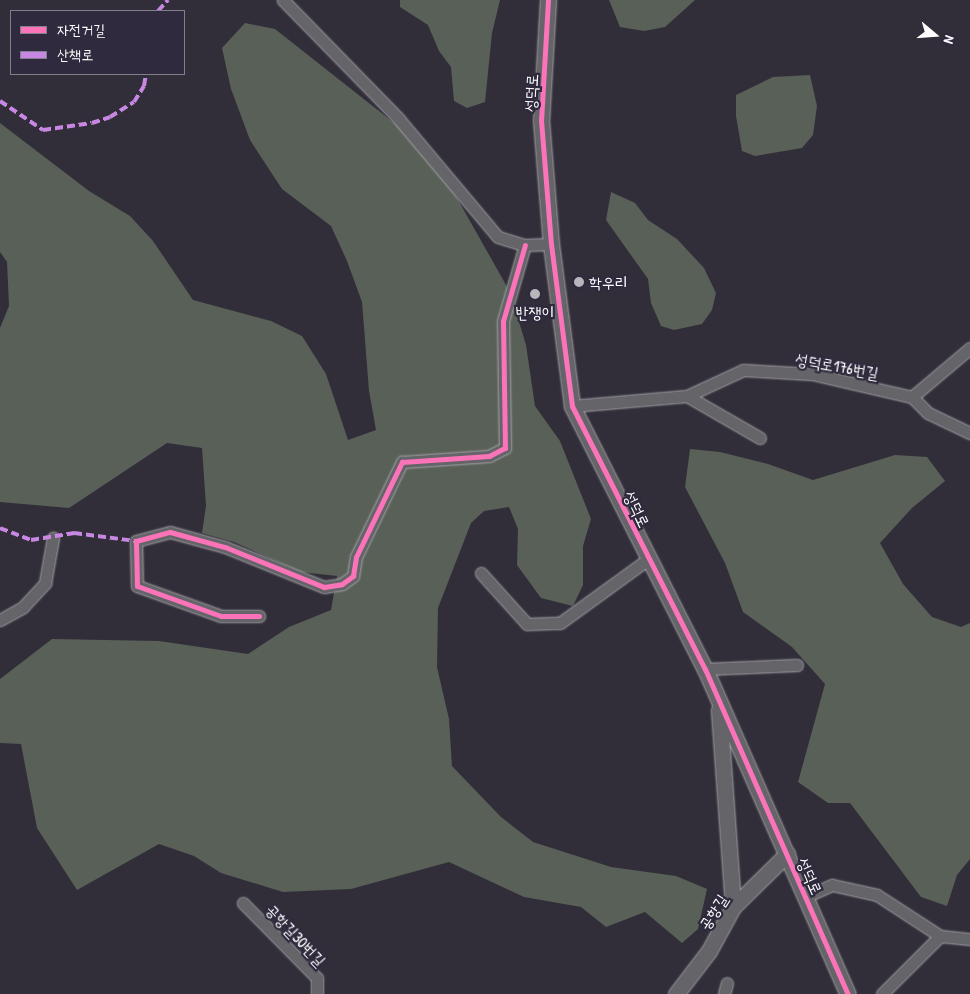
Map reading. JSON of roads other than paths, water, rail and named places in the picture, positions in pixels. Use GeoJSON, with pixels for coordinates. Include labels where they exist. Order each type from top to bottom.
{"type":"FeatureCollection","features":[{"type":"Feature","properties":{"kind":"street"},"geometry":{"type":"LineString","coordinates":[[283,0],[398,118],[498,236],[525,246],[551,244]]}},
{"type":"Feature","properties":{"kind":"street","name":"성덕로"},"geometry":{"type":"LineString","coordinates":[[548,0],[542,120],[551,244],[572,406],[705,669],[848,994]]}},
{"type":"Feature","properties":{"kind":"street"},"geometry":{"type":"LineString","coordinates":[[260,616],[221,616],[137,586],[136,541],[170,532],[225,546],[324,587],[342,584],[353,576],[356,557],[402,462],[489,456],[505,448],[503,321],[525,246]]}},
{"type":"Feature","properties":{"kind":"street"},"geometry":{"type":"LineString","coordinates":[[970,348],[912,397],[928,413],[970,433]]}},
{"type":"Feature","properties":{"kind":"street","name":"성덕로176번길"},"geometry":{"type":"LineString","coordinates":[[572,406],[687,396],[743,370],[812,374],[912,397]]}},
{"type":"Feature","properties":{"kind":"street"},"geometry":{"type":"LineString","coordinates":[[687,396],[760,438]]}},
{"type":"Feature","properties":{"kind":"street"},"geometry":{"type":"LineString","coordinates":[[0,620],[23,607],[45,583],[53,538]]}},
{"type":"Feature","properties":{"kind":"street"},"geometry":{"type":"LineString","coordinates":[[481,573],[527,624],[560,623],[648,559]]}},
{"type":"Feature","properties":{"kind":"street"},"geometry":{"type":"LineString","coordinates":[[705,669],[797,665]]}},
{"type":"Feature","properties":{"kind":"street"},"geometry":{"type":"LineString","coordinates":[[718,699],[733,907]]}},
{"type":"Feature","properties":{"kind":"street","name":"공항길"},"geometry":{"type":"LineString","coordinates":[[676,994],[709,951],[733,907],[786,854]]}},
{"type":"Feature","properties":{"kind":"street"},"geometry":{"type":"LineString","coordinates":[[805,897],[832,885],[877,895],[940,936],[970,939]]}},
{"type":"Feature","properties":{"kind":"street","name":"공항길30번길"},"geometry":{"type":"LineString","coordinates":[[243,903],[316,978],[316,994]]}},
{"type":"Feature","properties":{"kind":"street"},"geometry":{"type":"LineString","coordinates":[[882,994],[940,936]]}},
{"type":"Feature","properties":{"kind":"place","name":"학우리"},"geometry":{"type":"Point","coordinates":[579,282]}},
{"type":"Feature","properties":{"kind":"place","name":"반쟁이"},"geometry":{"type":"Point","coordinates":[535,294]}}]}
